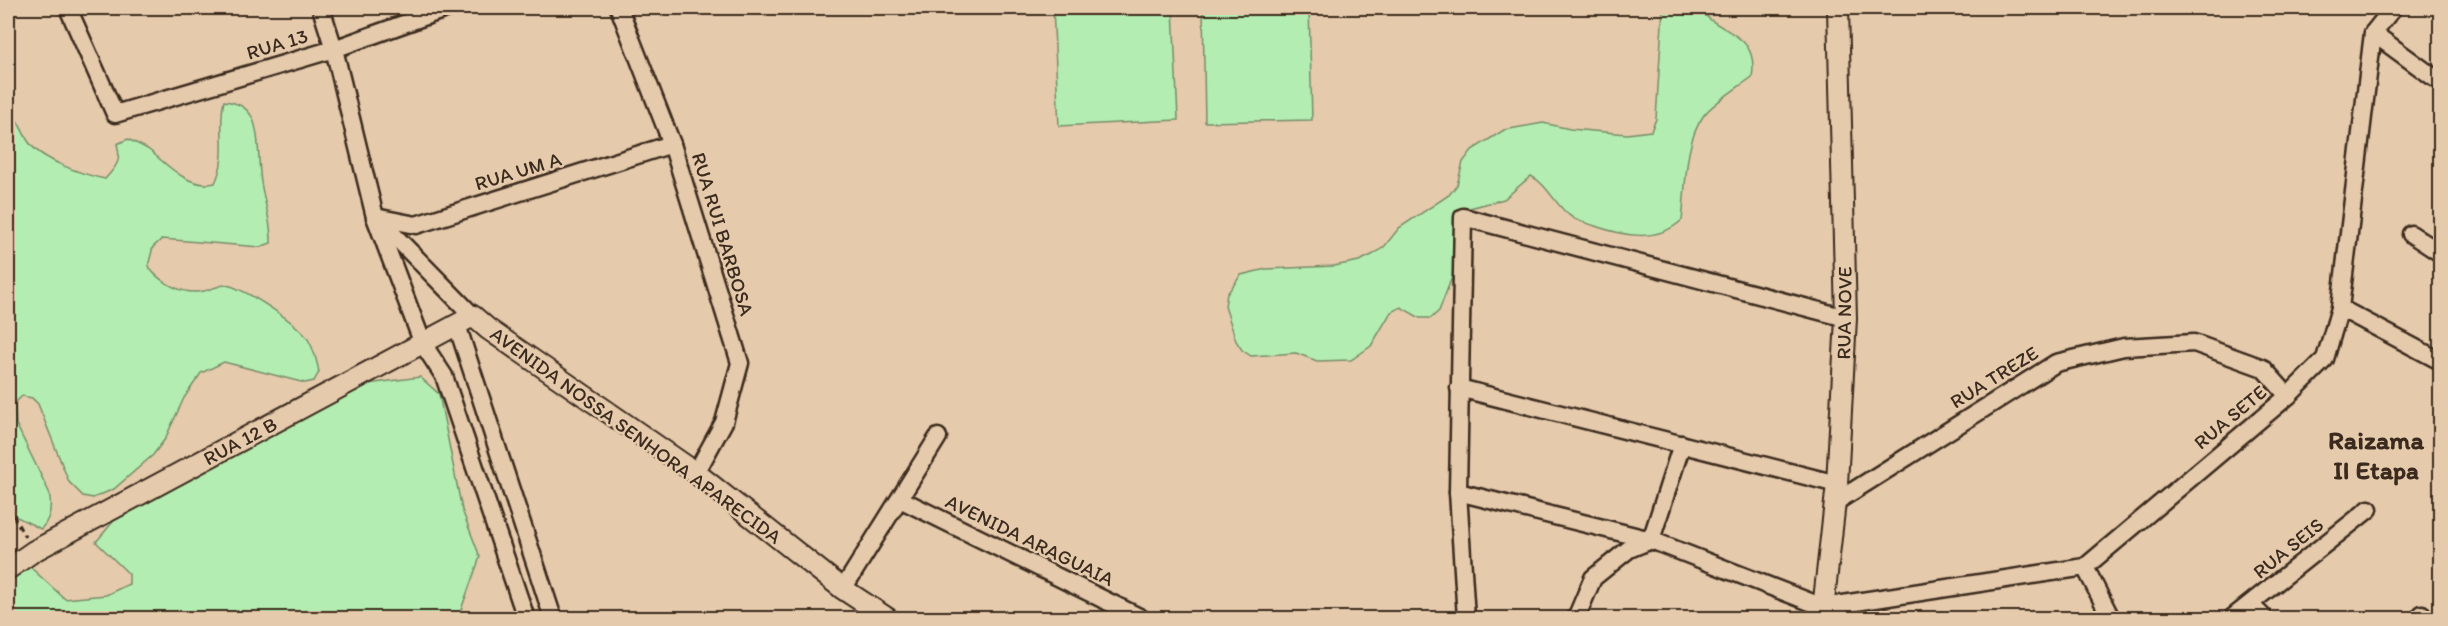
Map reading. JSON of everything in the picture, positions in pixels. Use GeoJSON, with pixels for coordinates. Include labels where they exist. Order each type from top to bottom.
{"type":"FeatureCollection","features":[{"type":"Feature","properties":{"kind":"street","name":"RUA 13"},"geometry":{"type":"LineString","coordinates":[[68,8],[115,114],[334,49],[448,8]]}},
{"type":"Feature","properties":{"kind":"street"},"geometry":{"type":"LineString","coordinates":[[321,8],[334,49],[375,217],[423,344],[444,376],[526,618]]}},
{"type":"Feature","properties":{"kind":"street","name":"RUA RUI BARBOSA"},"geometry":{"type":"LineString","coordinates":[[620,8],[672,144],[740,363],[724,422],[696,473]]}},
{"type":"Feature","properties":{"kind":"street","name":"RUA NOVE"},"geometry":{"type":"LineString","coordinates":[[1823,613],[1836,493],[1846,318],[1838,8]]}},
{"type":"Feature","properties":{"kind":"street"},"geometry":{"type":"LineString","coordinates":[[2392,8],[2373,33],[2440,82]]}},
{"type":"Feature","properties":{"kind":"street","name":"RUA SETE"},"geometry":{"type":"LineString","coordinates":[[2085,567],[2288,396],[2325,359],[2340,308],[2373,33]]}},
{"type":"Feature","properties":{"kind":"street","name":"RUA UM A"},"geometry":{"type":"LineString","coordinates":[[375,217],[416,225],[672,144]]}},
{"type":"Feature","properties":{"kind":"street"},"geometry":{"type":"LineString","coordinates":[[375,217],[390,229],[465,320],[553,618]]}},
{"type":"Feature","properties":{"kind":"street"},"geometry":{"type":"LineString","coordinates":[[1466,618],[1458,492],[1463,217],[1846,318]]}},
{"type":"Feature","properties":{"kind":"street"},"geometry":{"type":"LineString","coordinates":[[2411,234],[2440,254]]}},
{"type":"Feature","properties":{"kind":"street"},"geometry":{"type":"LineString","coordinates":[[2340,308],[2440,361]]}},
{"type":"Feature","properties":{"kind":"street","name":"AVENIDA NOSSA SENHORA APARECIDA"},"geometry":{"type":"LineString","coordinates":[[465,320],[488,329],[696,473],[843,589],[886,618]]}},
{"type":"Feature","properties":{"kind":"street","name":"RUA 12 B"},"geometry":{"type":"LineString","coordinates":[[8,569],[34,551],[465,320]]}},
{"type":"Feature","properties":{"kind":"street","name":"RUA TREZE"},"geometry":{"type":"LineString","coordinates":[[1836,493],[2056,363],[2124,347],[2194,344],[2263,368],[2288,396]]}},
{"type":"Feature","properties":{"kind":"street"},"geometry":{"type":"LineString","coordinates":[[1460,388],[1682,444],[1836,493]]}},
{"type":"Feature","properties":{"kind":"street"},"geometry":{"type":"LineString","coordinates":[[843,589],[938,437]]}},
{"type":"Feature","properties":{"kind":"street"},"geometry":{"type":"LineString","coordinates":[[1576,618],[1593,578],[1629,549],[1650,540],[1682,444]]}},
{"type":"Feature","properties":{"kind":"street"},"geometry":{"type":"LineString","coordinates":[[1458,492],[1650,540],[1823,613],[2085,567],[2110,618]]}},
{"type":"Feature","properties":{"kind":"street","name":"AVENIDA ARAGUAIA"},"geometry":{"type":"LineString","coordinates":[[900,499],[1141,618]]}},
{"type":"Feature","properties":{"kind":"street","name":"RUA SEIS"},"geometry":{"type":"LineString","coordinates":[[2232,618],[2369,509]]}},
{"type":"Feature","properties":{"kind":"street"},"geometry":{"type":"LineString","coordinates":[[2251,605],[2264,618]]}},
{"type":"Feature","properties":{"kind":"path"},"geometry":{"type":"LineString","coordinates":[[8,506],[34,551]]}},
{"type":"Feature","properties":{"kind":"green space"},"geometry":{"type":"Polygon","coordinates":[[[1053,8],[1173,8],[1178,120],[1059,126],[1053,8]]]}},
{"type":"Feature","properties":{"kind":"green space"},"geometry":{"type":"Polygon","coordinates":[[[1203,8],[1309,8],[1312,120],[1205,122],[1203,8]]]}},
{"type":"Feature","properties":{"kind":"green space"},"geometry":{"type":"Polygon","coordinates":[[[1663,8],[1699,8],[1706,17],[1743,42],[1753,62],[1752,77],[1713,105],[1697,126],[1689,151],[1682,220],[1662,232],[1651,235],[1629,235],[1606,230],[1567,214],[1543,185],[1531,176],[1504,199],[1466,209],[1459,218],[1460,256],[1439,311],[1431,318],[1420,318],[1401,307],[1391,312],[1371,346],[1351,360],[1317,361],[1296,353],[1251,356],[1242,350],[1236,341],[1225,306],[1227,294],[1241,275],[1266,269],[1334,266],[1359,261],[1372,255],[1384,247],[1399,228],[1449,195],[1457,185],[1463,162],[1472,150],[1504,130],[1543,123],[1570,129],[1627,134],[1651,131],[1656,119],[1663,8]]]}},
{"type":"Feature","properties":{"kind":"green space"},"geometry":{"type":"Polygon","coordinates":[[[224,101],[243,107],[250,113],[255,124],[271,243],[260,247],[162,239],[153,247],[148,266],[158,277],[180,290],[196,292],[226,285],[258,300],[304,334],[312,348],[319,372],[314,381],[305,383],[224,362],[201,373],[184,398],[165,439],[153,455],[114,489],[93,498],[83,496],[69,482],[38,404],[32,398],[22,396],[15,403],[16,424],[50,497],[49,517],[41,529],[15,516],[8,508],[8,114],[14,116],[34,148],[52,160],[86,174],[105,179],[117,163],[119,155],[117,144],[128,139],[149,150],[187,179],[205,184],[215,183],[219,172],[224,101]]]}},
{"type":"Feature","properties":{"kind":"green space"},"geometry":{"type":"Polygon","coordinates":[[[420,377],[439,394],[462,510],[480,557],[458,618],[8,618],[8,568],[29,566],[65,599],[106,595],[129,584],[129,574],[96,542],[122,511],[360,385],[420,377]]]}},
{"type":"Feature","properties":{"kind":"district","name":"Raizama II Etapa"},"geometry":{"type":"Point","coordinates":[2376,454]}}]}
